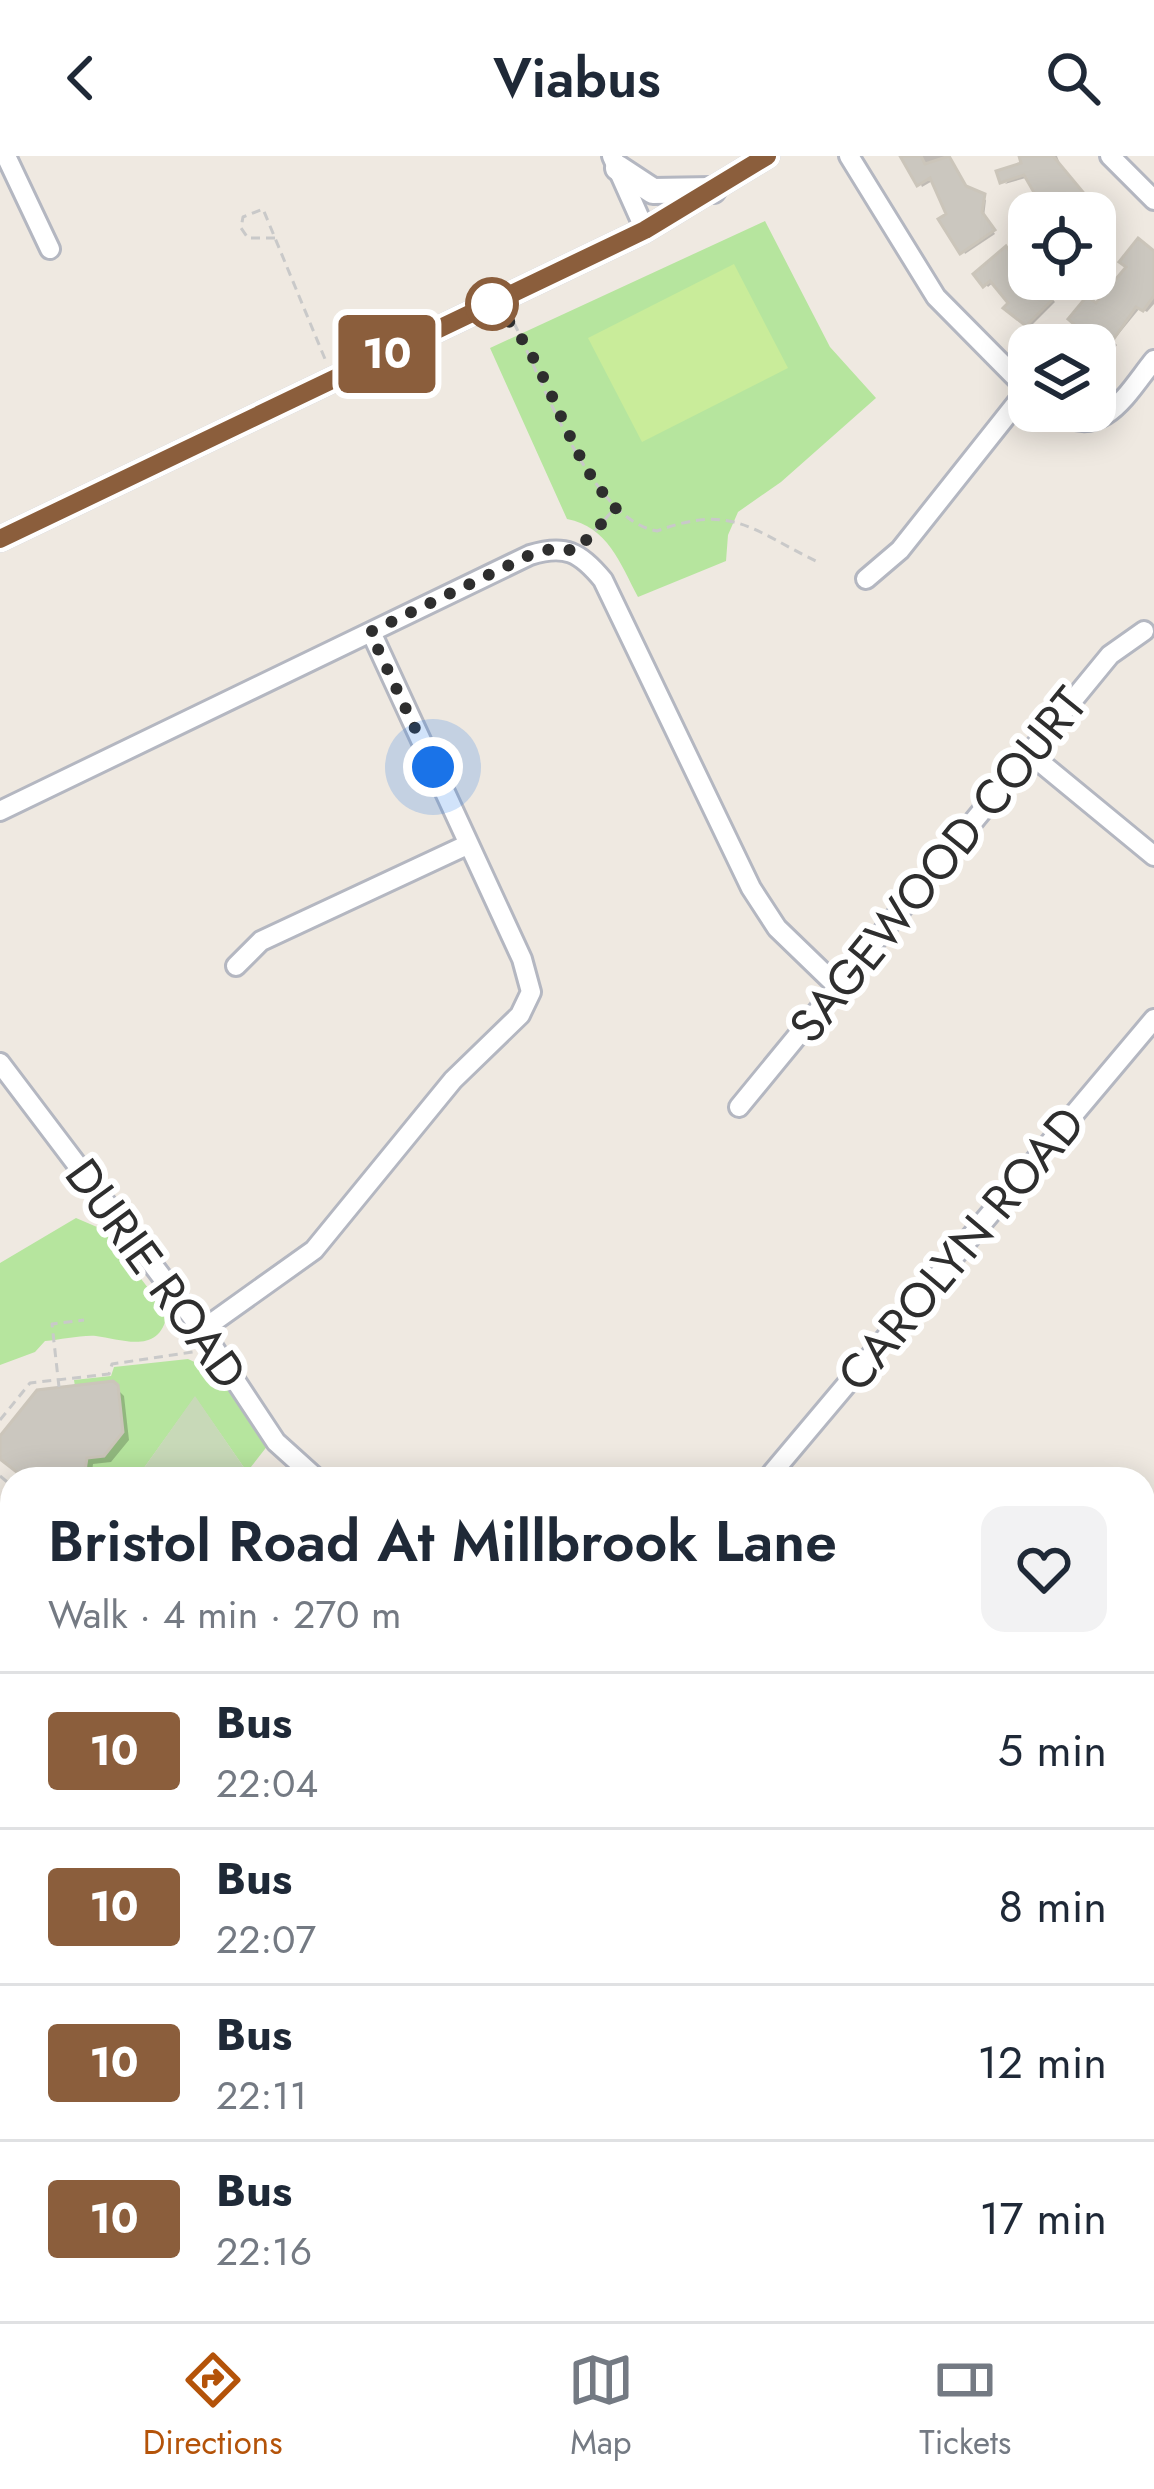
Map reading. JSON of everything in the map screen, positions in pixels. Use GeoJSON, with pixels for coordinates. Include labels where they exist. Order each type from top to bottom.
{"type":"FeatureCollection","features":[{"type":"Feature","properties":{"kind":"main road"},"geometry":{"type":"LineString","coordinates":[[615,162],[653,191],[713,190]]}},
{"type":"Feature","properties":{"kind":"street"},"geometry":{"type":"LineString","coordinates":[[6,156],[50,248]]}},
{"type":"Feature","properties":{"kind":"street"},"geometry":{"type":"LineString","coordinates":[[0,539],[645,230],[767,156]]}},
{"type":"Feature","properties":{"kind":"street"},"geometry":{"type":"LineString","coordinates":[[849,156],[936,298],[1008,370]]}},
{"type":"Feature","properties":{"kind":"street"},"geometry":{"type":"LineString","coordinates":[[1110,156],[1154,200]]}},
{"type":"Feature","properties":{"kind":"street"},"geometry":{"type":"LineString","coordinates":[[615,162],[645,230]]}},
{"type":"Feature","properties":{"kind":"street"},"geometry":{"type":"LineString","coordinates":[[1116,404],[1154,360]]}},
{"type":"Feature","properties":{"kind":"street"},"geometry":{"type":"LineString","coordinates":[[866,579],[900,550],[1008,415]]}},
{"type":"Feature","properties":{"kind":"street"},"geometry":{"type":"LineString","coordinates":[[0,811],[530,555],[554,548],[576,551],[603,580],[751,888],[777,928],[837,986]]}},
{"type":"Feature","properties":{"kind":"street","name":"SAGEWOOD COURT"},"geometry":{"type":"LineString","coordinates":[[739,1107],[1110,655],[1144,631]]}},
{"type":"Feature","properties":{"kind":"street"},"geometry":{"type":"LineString","coordinates":[[206,1336],[314,1250],[453,1080],[520,1015],[531,992],[522,959],[370,632]]}},
{"type":"Feature","properties":{"kind":"street"},"geometry":{"type":"LineString","coordinates":[[1029,753],[1154,856]]}},
{"type":"Feature","properties":{"kind":"street"},"geometry":{"type":"LineString","coordinates":[[236,965],[261,941],[469,844]]}},
{"type":"Feature","properties":{"kind":"street","name":"CAROLYN ROAD"},"geometry":{"type":"LineString","coordinates":[[777,1467],[1154,1018]]}},
{"type":"Feature","properties":{"kind":"street","name":"DURIE ROAD"},"geometry":{"type":"LineString","coordinates":[[2,1069],[206,1336],[276,1442],[304,1467]]}},
{"type":"Feature","properties":{"kind":"path"},"geometry":{"type":"LineString","coordinates":[[275,238],[248,238],[241,228],[243,217],[262,209],[275,238],[325,359]]}},
{"type":"Feature","properties":{"kind":"path"},"geometry":{"type":"LineString","coordinates":[[514,323],[591,478],[616,508],[657,531],[692,517],[725,517],[820,563]]}},
{"type":"Feature","properties":{"kind":"path"},"geometry":{"type":"LineString","coordinates":[[576,551],[616,508]]}},
{"type":"Feature","properties":{"kind":"path"},"geometry":{"type":"LineString","coordinates":[[59,1388],[52,1324],[85,1321]]}},
{"type":"Feature","properties":{"kind":"path"},"geometry":{"type":"LineString","coordinates":[[0,1420],[30,1383],[109,1374],[112,1364],[186,1356],[206,1336]]}},
{"type":"Feature","properties":{"kind":"green space"},"geometry":{"type":"Polygon","coordinates":[[[765,221],[830,347],[876,398],[781,482],[738,512],[728,535],[726,561],[638,597],[603,538],[567,519],[490,348],[765,221]]]}},
{"type":"Feature","properties":{"kind":"green space"},"geometry":{"type":"Polygon","coordinates":[[[734,264],[788,368],[642,442],[588,338],[734,264]]]}},
{"type":"Feature","properties":{"kind":"green space"},"geometry":{"type":"Polygon","coordinates":[[[76,1218],[104,1230],[167,1313],[163,1326],[157,1335],[139,1342],[90,1336],[45,1341],[35,1352],[0,1365],[0,1263],[76,1218]]]}},
{"type":"Feature","properties":{"kind":"green space"},"geometry":{"type":"Polygon","coordinates":[[[188,1359],[214,1371],[272,1440],[251,1467],[244,1467],[195,1397],[145,1467],[87,1467],[74,1380],[111,1376],[114,1367],[188,1359]]]}},
{"type":"Feature","properties":{"kind":"green space"},"geometry":{"type":"Polygon","coordinates":[[[195,1396],[244,1467],[145,1467],[195,1396]]]}},
{"type":"Feature","properties":{"kind":"building"},"geometry":{"type":"Polygon","coordinates":[[[900,156],[921,156],[925,164],[949,156],[966,186],[985,194],[982,212],[995,230],[960,254],[938,219],[946,214],[930,178],[917,186],[900,156]]]}},
{"type":"Feature","properties":{"kind":"building"},"geometry":{"type":"Polygon","coordinates":[[[1019,156],[1053,156],[1083,192],[1034,192],[1024,175],[1000,183],[996,171],[1021,163],[1019,156]]]}},
{"type":"Feature","properties":{"kind":"building"},"geometry":{"type":"Polygon","coordinates":[[[1138,238],[1154,251],[1154,296],[1143,311],[1136,307],[1116,336],[1116,324],[1074,324],[1068,319],[1084,300],[1116,300],[1116,279],[1126,267],[1119,262],[1138,238]]]}},
{"type":"Feature","properties":{"kind":"building"},"geometry":{"type":"Polygon","coordinates":[[[1006,246],[1008,300],[1052,300],[1023,324],[1003,308],[1008,303],[990,281],[983,287],[973,274],[1006,246]]]}},
{"type":"Feature","properties":{"kind":"building"},"geometry":{"type":"Polygon","coordinates":[[[113,1381],[118,1385],[123,1432],[104,1456],[87,1458],[86,1467],[10,1467],[0,1459],[0,1436],[37,1390],[113,1381]]]}},
{"type":"Feature","properties":{"kind":"bus line","name":"10"},"geometry":{"type":"LineString","coordinates":[[0,539],[645,230],[767,156]]}},
{"type":"Feature","properties":{"kind":"route"},"geometry":{"type":"LineString","coordinates":[[433,767],[370,632],[530,555],[554,548],[576,551],[616,508],[591,478],[514,323],[492,304]]}}]}
